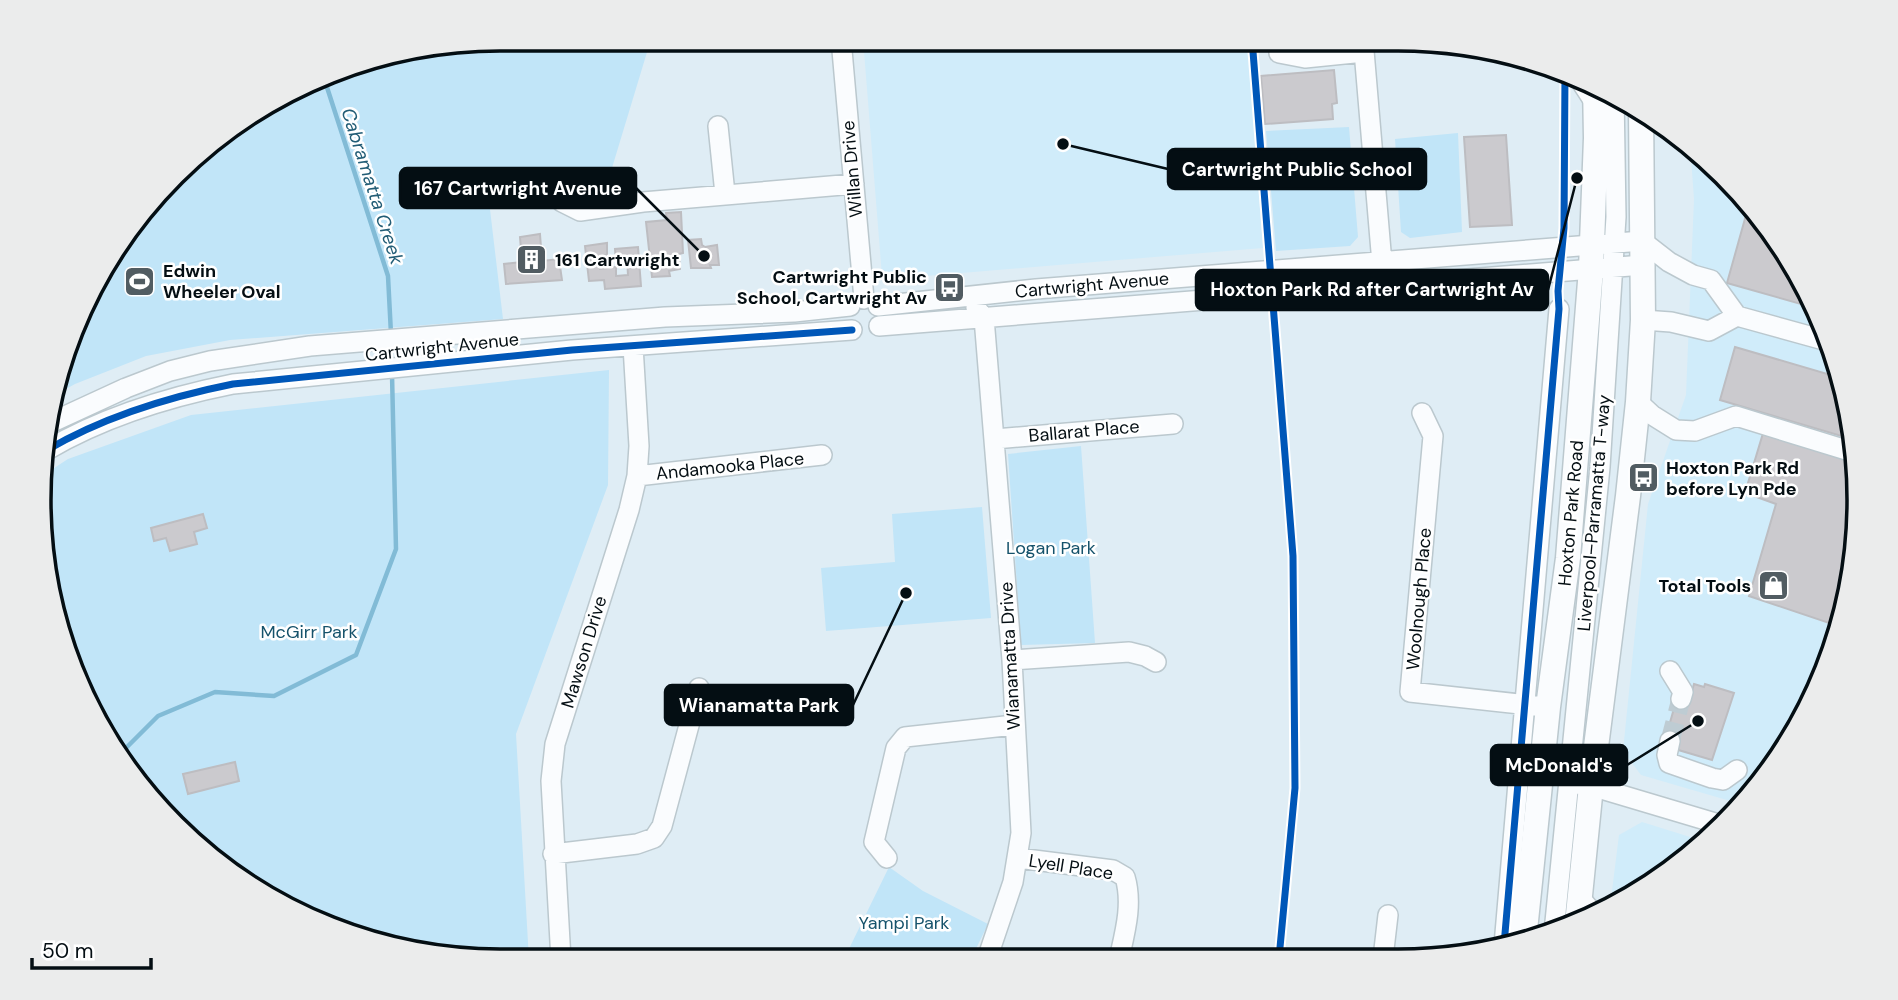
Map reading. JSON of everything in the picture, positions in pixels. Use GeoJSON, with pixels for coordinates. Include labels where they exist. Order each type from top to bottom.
{"type":"FeatureCollection","features":[{"type":"Feature","properties":{"kind":"main road","name":"Hoxton Park Road"},"geometry":{"type":"LineString","coordinates":[[1525,930],[1540,780],[1537,706],[1568,558],[1602,269],[1601,99]]}},
{"type":"Feature","properties":{"kind":"main road"},"geometry":{"type":"LineString","coordinates":[[1588,907],[1580,785],[1628,496],[1638,402],[1643,320],[1641,122]]}},
{"type":"Feature","properties":{"kind":"street","name":"Willan Drive"},"geometry":{"type":"LineString","coordinates":[[842,51],[864,303]]}},
{"type":"Feature","properties":{"kind":"street"},"geometry":{"type":"LineString","coordinates":[[1279,52],[1305,58],[1339,51]]}},
{"type":"Feature","properties":{"kind":"street"},"geometry":{"type":"LineString","coordinates":[[1363,51],[1384,286]]}},
{"type":"Feature","properties":{"kind":"street"},"geometry":{"type":"LineString","coordinates":[[718,127],[725,194]]}},
{"type":"Feature","properties":{"kind":"street"},"geometry":{"type":"LineString","coordinates":[[562,202],[580,211],[725,194],[854,184]]}},
{"type":"Feature","properties":{"kind":"street","name":"Cartwright Avenue"},"geometry":{"type":"LineString","coordinates":[[58,419],[170,371],[209,361],[310,346],[665,317],[794,312],[864,303],[937,300],[1036,289],[1602,244],[1643,253]]}},
{"type":"Feature","properties":{"kind":"street"},"geometry":{"type":"LineString","coordinates":[[1643,253],[1711,280],[1737,316],[1817,338]]}},
{"type":"Feature","properties":{"kind":"street","name":"Cartwright Avenue"},"geometry":{"type":"LineString","coordinates":[[879,326],[1602,269],[1643,253]]}},
{"type":"Feature","properties":{"kind":"street","name":"Liverpool–Parramatta T-way"},"geometry":{"type":"LineString","coordinates":[[1556,920],[1580,785],[1600,467],[1602,269]]}},
{"type":"Feature","properties":{"kind":"street"},"geometry":{"type":"LineString","coordinates":[[937,300],[946,305],[975,307],[984,318]]}},
{"type":"Feature","properties":{"kind":"street"},"geometry":{"type":"LineString","coordinates":[[864,303],[882,317],[879,326],[872,332],[860,334],[852,330],[846,320],[864,303]]}},
{"type":"Feature","properties":{"kind":"street"},"geometry":{"type":"LineString","coordinates":[[1505,936],[1537,706],[1559,309]]}},
{"type":"Feature","properties":{"kind":"street"},"geometry":{"type":"LineString","coordinates":[[1643,320],[1671,322],[1709,331],[1737,316]]}},
{"type":"Feature","properties":{"kind":"street"},"geometry":{"type":"LineString","coordinates":[[592,324],[622,337],[633,346],[657,321],[665,317]]}},
{"type":"Feature","properties":{"kind":"street","name":"Wianamatta Drive"},"geometry":{"type":"LineString","coordinates":[[984,318],[1012,660],[1021,833],[1018,858],[1002,919],[991,949]]}},
{"type":"Feature","properties":{"kind":"street","name":"Cartwright Avenue"},"geometry":{"type":"LineString","coordinates":[[54,446],[103,421],[206,389],[287,378],[492,358],[852,330]]}},
{"type":"Feature","properties":{"kind":"street","name":"Mawson Drive"},"geometry":{"type":"LineString","coordinates":[[560,949],[551,781],[555,744],[629,510],[637,476],[639,446],[633,346]]}},
{"type":"Feature","properties":{"kind":"street"},"geometry":{"type":"LineString","coordinates":[[1638,402],[1652,415],[1676,430],[1695,431],[1736,416],[1844,449]]}},
{"type":"Feature","properties":{"kind":"street","name":"Woolnough Place"},"geometry":{"type":"LineString","coordinates":[[1422,413],[1433,436],[1410,692],[1537,706]]}},
{"type":"Feature","properties":{"kind":"street","name":"Ballarat Place"},"geometry":{"type":"LineString","coordinates":[[995,439],[1172,424]]}},
{"type":"Feature","properties":{"kind":"street","name":"Andamooka Place"},"geometry":{"type":"LineString","coordinates":[[637,476],[822,455]]}},
{"type":"Feature","properties":{"kind":"street"},"geometry":{"type":"LineString","coordinates":[[1012,660],[1129,652],[1156,662]]}},
{"type":"Feature","properties":{"kind":"street"},"geometry":{"type":"LineString","coordinates":[[1670,671],[1683,692],[1681,699]]}},
{"type":"Feature","properties":{"kind":"street"},"geometry":{"type":"LineString","coordinates":[[553,854],[638,844],[654,838],[662,827],[699,688]]}},
{"type":"Feature","properties":{"kind":"street"},"geometry":{"type":"LineString","coordinates":[[887,858],[874,842],[896,748],[905,737],[1014,725]]}},
{"type":"Feature","properties":{"kind":"street"},"geometry":{"type":"LineString","coordinates":[[1670,741],[1667,755],[1669,762],[1723,780],[1737,770]]}},
{"type":"Feature","properties":{"kind":"street"},"geometry":{"type":"LineString","coordinates":[[1540,780],[1580,785],[1712,822]]}},
{"type":"Feature","properties":{"kind":"street","name":"Lyell Place"},"geometry":{"type":"LineString","coordinates":[[1018,858],[1113,870],[1125,877],[1129,891],[1128,911],[1121,949]]}},
{"type":"Feature","properties":{"kind":"street"},"geometry":{"type":"LineString","coordinates":[[1384,949],[1388,915]]}},
{"type":"Feature","properties":{"kind":"shaded area"},"geometry":{"type":"Polygon","coordinates":[[[864,51],[1248,51],[1263,248],[890,279],[882,276],[864,51]]]}},
{"type":"Feature","properties":{"kind":"shaded area"},"geometry":{"type":"Polygon","coordinates":[[[1691,160],[1736,204],[1772,250],[1787,275],[1813,328],[1832,384],[1839,412],[1846,471],[1843,559],[1839,588],[1823,644],[1801,699],[1787,725],[1772,750],[1731,801],[1641,775],[1623,751],[1648,504],[1686,395],[1694,199],[1691,160]]]}},
{"type":"Feature","properties":{"kind":"shaded area"},"geometry":{"type":"Polygon","coordinates":[[[1642,822],[1694,838],[1648,874],[1611,895],[1619,835],[1642,822]]]}},
{"type":"Feature","properties":{"kind":"green space"},"geometry":{"type":"Polygon","coordinates":[[[500,51],[647,51],[605,191],[489,201],[503,319],[230,340],[146,356],[65,390],[85,328],[126,250],[182,182],[250,126],[275,111],[328,85],[412,59],[500,51]]]}},
{"type":"Feature","properties":{"kind":"green space"},"geometry":{"type":"Polygon","coordinates":[[[1349,127],[1358,237],[1350,246],[1276,251],[1266,131],[1349,127]]]}},
{"type":"Feature","properties":{"kind":"green space"},"geometry":{"type":"Polygon","coordinates":[[[1458,133],[1462,232],[1410,238],[1401,232],[1395,139],[1458,133]]]}},
{"type":"Feature","properties":{"kind":"green space","name":"McGirr Park"},"geometry":{"type":"Polygon","coordinates":[[[609,370],[608,485],[516,734],[528,949],[471,948],[412,941],[356,925],[301,903],[250,874],[204,838],[162,796],[126,750],[97,699],[66,616],[59,588],[52,529],[52,469],[68,459],[191,415],[609,370]]]}},
{"type":"Feature","properties":{"kind":"green space","name":"Logan Park"},"geometry":{"type":"Polygon","coordinates":[[[1081,446],[1095,643],[1021,645],[1008,454],[1081,446]]]}},
{"type":"Feature","properties":{"kind":"green space"},"geometry":{"type":"Polygon","coordinates":[[[982,507],[991,618],[826,631],[821,568],[895,562],[892,514],[982,507]]]}},
{"type":"Feature","properties":{"kind":"green space","name":"Yampi Park"},"geometry":{"type":"Polygon","coordinates":[[[889,867],[923,891],[988,924],[976,949],[849,949],[889,867]]]}},
{"type":"Feature","properties":{"kind":"building"},"geometry":{"type":"Polygon","coordinates":[[[1334,70],[1337,103],[1332,104],[1333,119],[1265,124],[1261,76],[1334,70]]]}},
{"type":"Feature","properties":{"kind":"building"},"geometry":{"type":"Polygon","coordinates":[[[1506,135],[1512,225],[1470,227],[1464,137],[1506,135]]]}},
{"type":"Feature","properties":{"kind":"building"},"geometry":{"type":"Polygon","coordinates":[[[681,212],[683,253],[679,254],[680,269],[669,271],[670,276],[652,277],[646,222],[667,220],[666,213],[681,212]]]}},
{"type":"Feature","properties":{"kind":"building"},"geometry":{"type":"Polygon","coordinates":[[[1746,216],[1772,250],[1803,304],[1727,283],[1746,216]]]}},
{"type":"Feature","properties":{"kind":"building","name":"161 Cartwright"},"geometry":{"type":"Polygon","coordinates":[[[540,234],[542,261],[559,259],[562,280],[506,284],[504,264],[522,262],[520,237],[540,234]]]}},
{"type":"Feature","properties":{"kind":"building"},"geometry":{"type":"Polygon","coordinates":[[[701,239],[705,247],[717,245],[719,265],[710,265],[711,268],[691,268],[688,240],[701,239]]]}},
{"type":"Feature","properties":{"kind":"building"},"geometry":{"type":"Polygon","coordinates":[[[607,243],[607,255],[599,256],[600,269],[616,267],[616,276],[628,275],[627,259],[616,261],[615,249],[638,247],[641,286],[605,289],[604,280],[589,281],[585,246],[607,243]]]}},
{"type":"Feature","properties":{"kind":"building"},"geometry":{"type":"Polygon","coordinates":[[[1735,347],[1829,374],[1842,436],[1720,400],[1735,347]]]}},
{"type":"Feature","properties":{"kind":"building"},"geometry":{"type":"Polygon","coordinates":[[[1764,430],[1844,454],[1846,529],[1839,588],[1830,623],[1749,596],[1776,504],[1745,493],[1764,430]]]}},
{"type":"Feature","properties":{"kind":"building"},"geometry":{"type":"Polygon","coordinates":[[[203,514],[207,528],[194,532],[197,544],[170,551],[166,538],[154,541],[151,528],[203,514]]]}},
{"type":"Feature","properties":{"kind":"building"},"geometry":{"type":"Polygon","coordinates":[[[1694,684],[1704,687],[1705,684],[1734,693],[1712,760],[1675,749],[1665,740],[1677,698],[1689,702],[1694,684]]]}},
{"type":"Feature","properties":{"kind":"building"},"geometry":{"type":"Polygon","coordinates":[[[235,762],[239,781],[188,794],[183,774],[235,762]]]}},
{"type":"Feature","properties":{"kind":"waterway","name":"Cabramatta Creek"},"geometry":{"type":"LineString","coordinates":[[326,86],[388,276],[391,334]]}},
{"type":"Feature","properties":{"kind":"waterway","name":"Cabramatta Creek"},"geometry":{"type":"LineString","coordinates":[[125,749],[158,716],[215,692],[274,696],[356,655],[396,549],[392,374]]}},
{"type":"Feature","properties":{"kind":"tunnel"},"geometry":{"type":"LineString","coordinates":[[1670,741],[1681,699]]}},
{"type":"Feature","properties":{"kind":"cycle path"},"geometry":{"type":"LineString","coordinates":[[1253,51],[1293,556],[1295,788],[1280,949]]}},
{"type":"Feature","properties":{"kind":"cycle path"},"geometry":{"type":"LineString","coordinates":[[1505,936],[1559,309],[1558,291],[1564,228],[1565,83]]}},
{"type":"Feature","properties":{"kind":"cycle path"},"geometry":{"type":"LineString","coordinates":[[55,446],[91,427],[137,409],[233,384],[572,350],[852,330]]}},
{"type":"Feature","properties":{"kind":"place","name":"Cartwright Public School"},"geometry":{"type":"Point","coordinates":[1063,144]}},
{"type":"Feature","properties":{"kind":"place","name":"Hoxton Park Rd after Cartwright Av"},"geometry":{"type":"Point","coordinates":[1577,178]}},
{"type":"Feature","properties":{"kind":"place","name":"167 Cartwright Avenue"},"geometry":{"type":"Point","coordinates":[704,256]}},
{"type":"Feature","properties":{"kind":"place","name":"161 Cartwright"},"geometry":{"type":"Point","coordinates":[532,260]}},
{"type":"Feature","properties":{"kind":"place","name":"Edwin Wheeler Oval"},"geometry":{"type":"Point","coordinates":[140,281]}},
{"type":"Feature","properties":{"kind":"place","name":"Cartwright Public School, Cartwright Av"},"geometry":{"type":"Point","coordinates":[950,287]}},
{"type":"Feature","properties":{"kind":"place","name":"Hoxton Park Rd before Lyn Pde"},"geometry":{"type":"Point","coordinates":[1643,478]}},
{"type":"Feature","properties":{"kind":"place","name":"Total Tools"},"geometry":{"type":"Point","coordinates":[1774,586]}},
{"type":"Feature","properties":{"kind":"place","name":"Wianamatta Park"},"geometry":{"type":"Point","coordinates":[906,593]}},
{"type":"Feature","properties":{"kind":"place","name":"McDonald's"},"geometry":{"type":"Point","coordinates":[1698,721]}}]}
